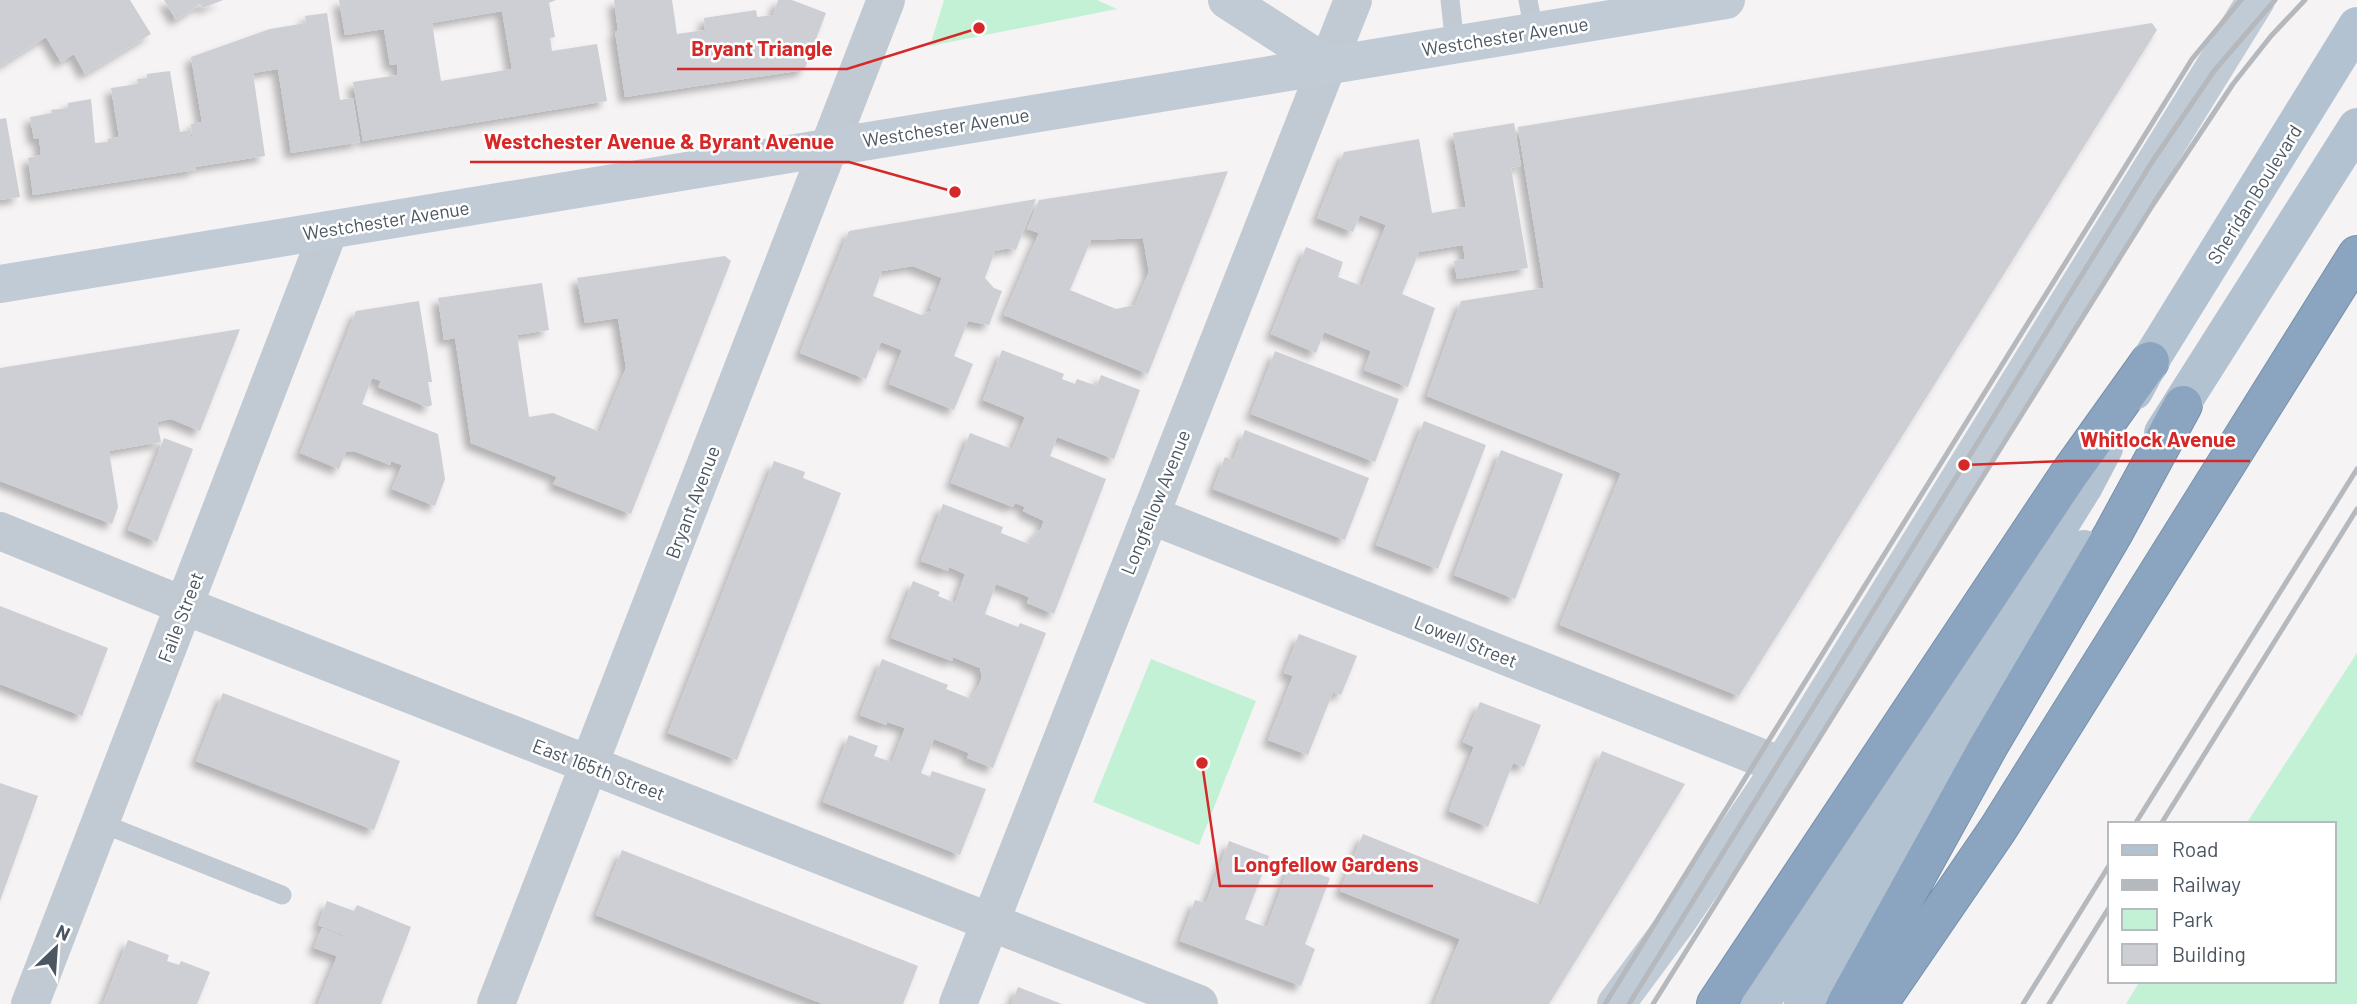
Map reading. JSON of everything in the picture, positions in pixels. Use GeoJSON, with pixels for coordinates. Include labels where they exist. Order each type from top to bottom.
{"type":"FeatureCollection","features":[{"type":"Feature","properties":{"kind":"highway"},"geometry":{"type":"LineString","coordinates":[[1878,1004],[1998,829],[2357,255]]}},
{"type":"Feature","properties":{"kind":"highway"},"geometry":{"type":"LineString","coordinates":[[1716,1004],[2067,477],[2150,360]]}},
{"type":"Feature","properties":{"kind":"highway"},"geometry":{"type":"LineString","coordinates":[[1846,1004],[1988,747],[2113,534],[2183,405]]}},
{"type":"Feature","properties":{"kind":"main road"},"geometry":{"type":"LineString","coordinates":[[1227,0],[1328,65]]}},
{"type":"Feature","properties":{"kind":"main road","name":"Westchester Avenue"},"geometry":{"type":"LineString","coordinates":[[0,284],[1455,45],[1531,16],[1726,0]]}},
{"type":"Feature","properties":{"kind":"main road"},"geometry":{"type":"LineString","coordinates":[[1616,1004],[1676,923],[1782,766],[2256,0]]}},
{"type":"Feature","properties":{"kind":"main road","name":"Sheridan Boulevard"},"geometry":{"type":"LineString","coordinates":[[1760,1004],[2084,486],[2150,360],[2357,26]]}},
{"type":"Feature","properties":{"kind":"main road"},"geometry":{"type":"LineString","coordinates":[[1803,1004],[1893,862],[2099,523],[2183,405],[2357,127]]}},
{"type":"Feature","properties":{"kind":"street","name":"Bryant Avenue"},"geometry":{"type":"LineString","coordinates":[[496,1004],[886,0]]}},
{"type":"Feature","properties":{"kind":"street","name":"Longfellow Avenue"},"geometry":{"type":"LineString","coordinates":[[958,1004],[1353,0]]}},
{"type":"Feature","properties":{"kind":"street","name":"Faile Street"},"geometry":{"type":"LineString","coordinates":[[30,1004],[329,230]]}},
{"type":"Feature","properties":{"kind":"street","name":"Lowell Street"},"geometry":{"type":"LineString","coordinates":[[1150,515],[1782,766]]}},
{"type":"Feature","properties":{"kind":"street","name":"East 165th Street"},"geometry":{"type":"LineString","coordinates":[[0,531],[184,606],[1199,1004]]}},
{"type":"Feature","properties":{"kind":"lane"},"geometry":{"type":"LineString","coordinates":[[1450,0],[1455,45]]}},
{"type":"Feature","properties":{"kind":"lane"},"geometry":{"type":"LineString","coordinates":[[101,823],[282,895]]}},
{"type":"Feature","properties":{"kind":"green space"},"geometry":{"type":"Polygon","coordinates":[[[944,0],[1097,0],[1117,9],[930,46],[944,0]]]}},
{"type":"Feature","properties":{"kind":"green space"},"geometry":{"type":"Polygon","coordinates":[[[2357,653],[2357,1004],[2126,1004],[2139,983],[2336,983],[2336,822],[2247,822],[2357,653]]]}},
{"type":"Feature","properties":{"kind":"green space"},"geometry":{"type":"Polygon","coordinates":[[[1151,659],[1256,701],[1199,845],[1093,802],[1151,659]]]}},
{"type":"Feature","properties":{"kind":"building"},"geometry":{"type":"Polygon","coordinates":[[[0,0],[130,0],[151,34],[85,74],[74,54],[61,62],[46,37],[0,66],[0,0]]]}},
{"type":"Feature","properties":{"kind":"building"},"geometry":{"type":"Polygon","coordinates":[[[164,0],[223,0],[203,8],[200,4],[176,20],[164,0]]]}},
{"type":"Feature","properties":{"kind":"building"},"geometry":{"type":"Polygon","coordinates":[[[339,0],[556,0],[549,3],[555,37],[550,38],[552,51],[597,44],[607,101],[363,141],[353,82],[398,75],[397,64],[390,65],[384,29],[345,35],[339,0]],[[502,11],[432,23],[441,81],[512,69],[502,11]]]}},
{"type":"Feature","properties":{"kind":"building"},"geometry":{"type":"Polygon","coordinates":[[[614,0],[672,0],[677,34],[705,30],[704,18],[756,10],[757,17],[773,15],[778,0],[792,0],[826,13],[804,70],[625,97],[615,31],[618,31],[614,0]]]}},
{"type":"Feature","properties":{"kind":"building"},"geometry":{"type":"Polygon","coordinates":[[[327,13],[340,100],[353,98],[360,142],[291,153],[278,69],[253,73],[265,156],[195,167],[196,170],[33,195],[28,158],[41,155],[39,138],[34,139],[30,117],[68,108],[68,103],[91,99],[95,143],[108,142],[108,139],[119,137],[111,88],[138,84],[137,79],[147,78],[147,74],[170,71],[180,132],[190,130],[193,147],[191,124],[202,122],[191,57],[270,29],[306,23],[305,16],[327,13]]]}},
{"type":"Feature","properties":{"kind":"building"},"geometry":{"type":"Polygon","coordinates":[[[2152,23],[2157,30],[1739,696],[1560,625],[1621,473],[1427,396],[1461,301],[1544,288],[1518,127],[2152,23]]]}},
{"type":"Feature","properties":{"kind":"building"},"geometry":{"type":"Polygon","coordinates":[[[6,118],[20,197],[0,200],[0,119],[6,118]]]}},
{"type":"Feature","properties":{"kind":"building"},"geometry":{"type":"Polygon","coordinates":[[[1514,123],[1521,166],[1511,168],[1528,268],[1457,279],[1454,261],[1465,259],[1463,245],[1419,252],[1402,294],[1435,308],[1408,387],[1364,370],[1371,351],[1324,332],[1316,353],[1271,334],[1306,247],[1343,262],[1338,277],[1362,286],[1386,225],[1360,215],[1353,232],[1317,218],[1344,152],[1419,139],[1432,213],[1466,207],[1453,133],[1514,123]]]}},
{"type":"Feature","properties":{"kind":"building"},"geometry":{"type":"Polygon","coordinates":[[[1228,171],[1148,374],[1004,315],[1039,233],[1027,229],[1039,200],[1228,171]],[[1143,238],[1091,240],[1070,290],[1116,309],[1135,305],[1149,272],[1143,238]]]}},
{"type":"Feature","properties":{"kind":"building"},"geometry":{"type":"Polygon","coordinates":[[[1036,199],[1016,250],[1009,248],[995,251],[985,278],[994,288],[1002,291],[989,325],[968,321],[954,356],[973,364],[954,410],[889,384],[902,350],[881,342],[866,379],[800,353],[849,231],[1036,199]],[[913,266],[882,271],[873,296],[921,315],[934,310],[930,309],[942,278],[913,266]]]}},
{"type":"Feature","properties":{"kind":"building"},"geometry":{"type":"Polygon","coordinates":[[[725,256],[731,261],[631,514],[553,484],[557,477],[471,443],[455,338],[444,340],[438,298],[542,283],[549,330],[517,335],[529,417],[553,413],[600,432],[626,368],[618,318],[585,323],[577,278],[725,256]]]}},
{"type":"Feature","properties":{"kind":"building"},"geometry":{"type":"Polygon","coordinates":[[[419,301],[432,382],[428,382],[432,405],[427,407],[378,387],[381,381],[372,378],[362,404],[438,434],[445,479],[435,506],[392,489],[402,465],[391,461],[390,465],[354,451],[346,452],[339,469],[300,453],[356,311],[419,301]]]}},
{"type":"Feature","properties":{"kind":"building"},"geometry":{"type":"Polygon","coordinates":[[[240,329],[200,431],[171,419],[157,422],[161,442],[109,451],[118,507],[112,524],[0,481],[0,368],[240,329]]]}},
{"type":"Feature","properties":{"kind":"building"},"geometry":{"type":"Polygon","coordinates":[[[1002,350],[1064,374],[1062,379],[1075,384],[1077,379],[1097,386],[1101,375],[1140,390],[1114,459],[1057,437],[1050,456],[1106,479],[1054,614],[1027,603],[1029,597],[996,584],[985,614],[1018,627],[1020,623],[1046,633],[993,768],[967,758],[969,753],[934,739],[921,773],[930,777],[932,771],[986,789],[960,855],[823,802],[849,735],[878,746],[874,756],[892,762],[905,728],[887,722],[886,725],[860,715],[882,659],[948,685],[946,689],[971,699],[979,685],[982,677],[980,668],[953,657],[952,661],[891,638],[913,581],[940,592],[938,596],[955,603],[965,574],[949,567],[948,571],[921,561],[943,504],[1003,527],[1001,533],[1029,544],[1038,530],[1040,531],[1044,521],[1023,511],[1025,507],[1015,503],[1013,507],[951,483],[970,433],[1012,449],[1025,417],[983,400],[1002,350]]]}},
{"type":"Feature","properties":{"kind":"building"},"geometry":{"type":"Polygon","coordinates":[[[1275,351],[1399,399],[1375,462],[1251,414],[1275,351]]]}},
{"type":"Feature","properties":{"kind":"building"},"geometry":{"type":"Polygon","coordinates":[[[1424,421],[1486,445],[1438,569],[1376,545],[1424,421]]]}},
{"type":"Feature","properties":{"kind":"building"},"geometry":{"type":"Polygon","coordinates":[[[1245,430],[1369,478],[1345,540],[1213,489],[1225,457],[1233,460],[1245,430]]]}},
{"type":"Feature","properties":{"kind":"building"},"geometry":{"type":"Polygon","coordinates":[[[164,438],[193,449],[157,542],[128,530],[164,438]]]}},
{"type":"Feature","properties":{"kind":"building"},"geometry":{"type":"Polygon","coordinates":[[[1501,450],[1563,474],[1515,599],[1454,575],[1501,450]]]}},
{"type":"Feature","properties":{"kind":"building"},"geometry":{"type":"Polygon","coordinates":[[[774,461],[805,472],[803,478],[841,493],[737,760],[668,733],[774,461]]]}},
{"type":"Feature","properties":{"kind":"building"},"geometry":{"type":"Polygon","coordinates":[[[0,606],[108,648],[82,716],[0,684],[0,606]]]}},
{"type":"Feature","properties":{"kind":"building"},"geometry":{"type":"Polygon","coordinates":[[[1299,634],[1357,656],[1341,695],[1333,692],[1308,755],[1268,740],[1293,676],[1284,673],[1299,634]]]}},
{"type":"Feature","properties":{"kind":"building"},"geometry":{"type":"Polygon","coordinates":[[[223,693],[400,761],[374,830],[196,761],[223,693]]]}},
{"type":"Feature","properties":{"kind":"building"},"geometry":{"type":"Polygon","coordinates":[[[1480,702],[1541,725],[1524,767],[1513,763],[1488,827],[1449,811],[1474,747],[1463,742],[1480,702]]]}},
{"type":"Feature","properties":{"kind":"building"},"geometry":{"type":"Polygon","coordinates":[[[1602,751],[1685,784],[1549,1004],[1434,1004],[1460,939],[1340,891],[1363,834],[1541,905],[1602,751]]]}},
{"type":"Feature","properties":{"kind":"building"},"geometry":{"type":"Polygon","coordinates":[[[0,783],[38,796],[0,901],[0,783]]]}},
{"type":"Feature","properties":{"kind":"building"},"geometry":{"type":"Polygon","coordinates":[[[1229,841],[1269,856],[1245,919],[1254,923],[1267,927],[1290,864],[1330,878],[1305,944],[1315,949],[1301,986],[1180,941],[1195,900],[1206,903],[1229,841]]]}},
{"type":"Feature","properties":{"kind":"building"},"geometry":{"type":"Polygon","coordinates":[[[622,850],[918,966],[903,1004],[823,1004],[596,915],[622,850]]]}},
{"type":"Feature","properties":{"kind":"building"},"geometry":{"type":"Polygon","coordinates":[[[327,901],[354,911],[357,905],[411,927],[381,1004],[318,1004],[337,956],[314,948],[322,928],[345,936],[318,925],[327,901]]]}},
{"type":"Feature","properties":{"kind":"building"},"geometry":{"type":"Polygon","coordinates":[[[128,940],[169,955],[167,961],[179,965],[181,961],[210,972],[197,1004],[103,1004],[128,940]]]}},
{"type":"Feature","properties":{"kind":"building"},"geometry":{"type":"Polygon","coordinates":[[[1018,987],[1062,1004],[1011,1004],[1018,987]]]}},
{"type":"Feature","properties":{"kind":"railway"},"geometry":{"type":"LineString","coordinates":[[1605,1004],[2192,59],[2241,0]]}},
{"type":"Feature","properties":{"kind":"railway"},"geometry":{"type":"LineString","coordinates":[[1629,1004],[2152,162],[2214,71],[2275,0]]}},
{"type":"Feature","properties":{"kind":"railway"},"geometry":{"type":"LineString","coordinates":[[1653,1004],[2154,203],[2233,84],[2271,36],[2305,0]]}},
{"type":"Feature","properties":{"kind":"railway"},"geometry":{"type":"LineString","coordinates":[[2136,822],[2357,469]]}},
{"type":"Feature","properties":{"kind":"railway"},"geometry":{"type":"LineString","coordinates":[[2162,822],[2357,509]]}},
{"type":"Feature","properties":{"kind":"railway"},"geometry":{"type":"LineString","coordinates":[[2023,1004],[2108,867]]}},
{"type":"Feature","properties":{"kind":"railway"},"geometry":{"type":"LineString","coordinates":[[2049,1004],[2108,909]]}},
{"type":"Feature","properties":{"kind":"place","name":"Bryant Triangle"},"geometry":{"type":"Point","coordinates":[979,28]}},
{"type":"Feature","properties":{"kind":"place","name":"Westchester Avenue & Byrant Avenue"},"geometry":{"type":"Point","coordinates":[955,192]}},
{"type":"Feature","properties":{"kind":"place","name":"Whitlock Avenue"},"geometry":{"type":"Point","coordinates":[1964,465]}},
{"type":"Feature","properties":{"kind":"place","name":"Longfellow Gardens"},"geometry":{"type":"Point","coordinates":[1202,763]}}]}
